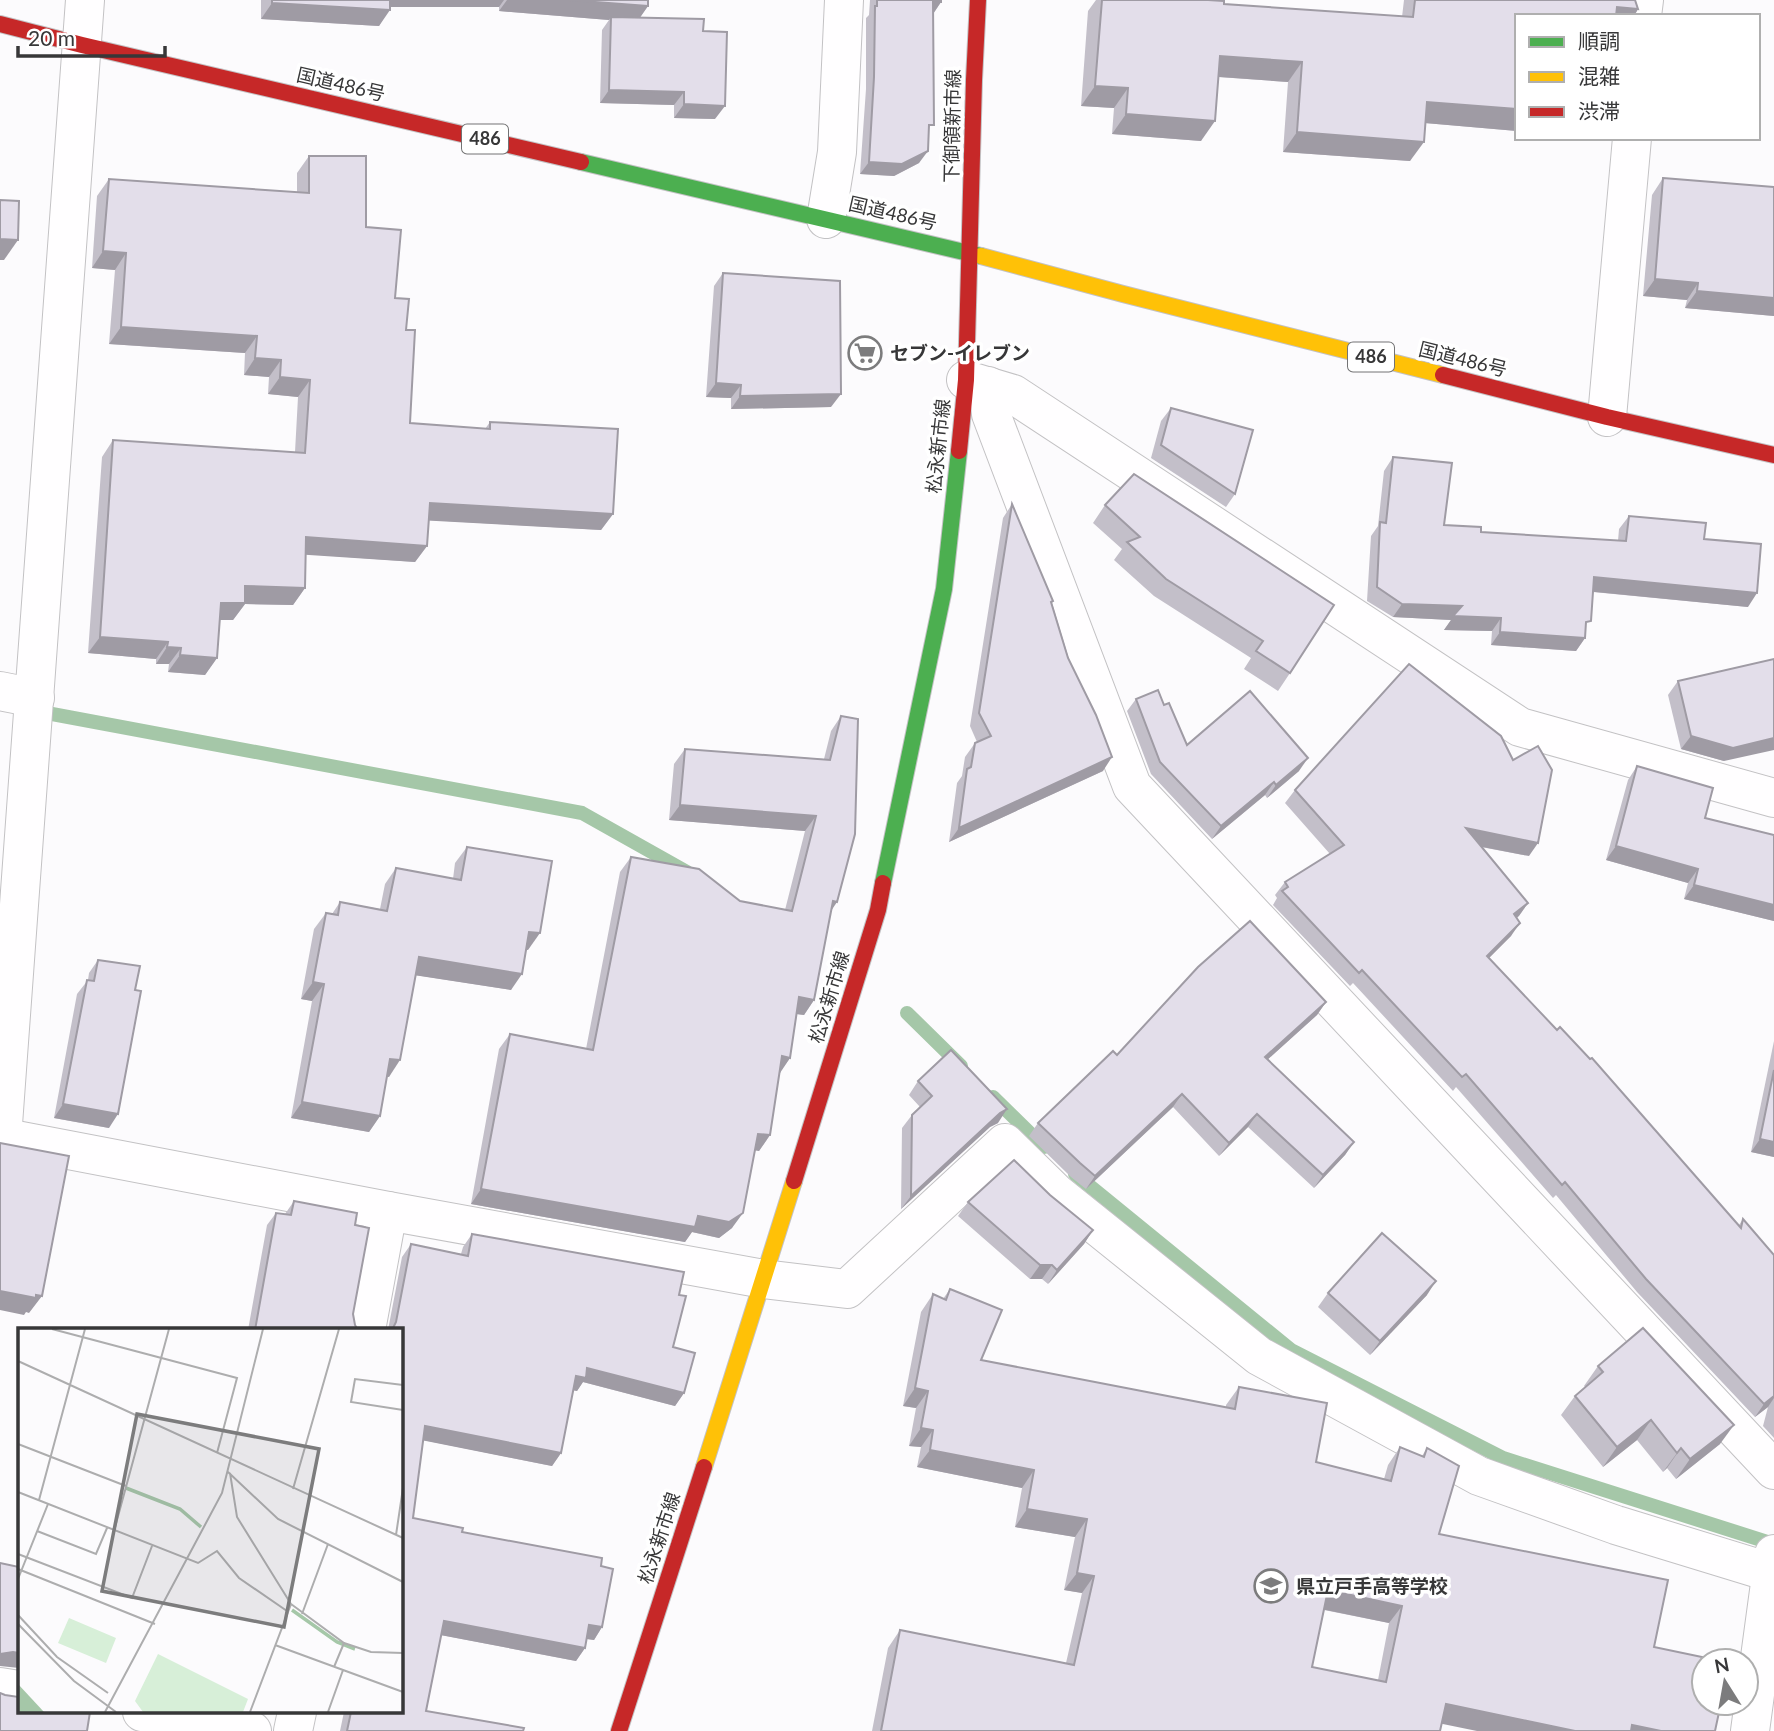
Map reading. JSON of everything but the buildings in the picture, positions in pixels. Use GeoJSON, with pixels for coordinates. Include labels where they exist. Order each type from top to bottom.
{"type":"FeatureCollection","features":[{"type":"Feature","properties":{"kind":"main road","name":"下御領新市線"},"geometry":{"type":"LineString","coordinates":[[970,253],[978,0]]}},
{"type":"Feature","properties":{"kind":"main road","name":"国道486号"},"geometry":{"type":"LineString","coordinates":[[0,24],[970,253],[1136,298],[1607,417],[1774,455]]}},
{"type":"Feature","properties":{"kind":"main road","name":"松永新市線"},"geometry":{"type":"LineString","coordinates":[[619,1731],[764,1279],[878,910],[944,590],[977,383],[970,253]]}},
{"type":"Feature","properties":{"kind":"street"},"geometry":{"type":"LineString","coordinates":[[85,0],[17,695],[1,1137],[764,1279],[847,1289],[1005,1143],[1056,1193],[1259,1356],[1479,1476],[1616,1525],[1773,1561],[1750,1731]]}},
{"type":"Feature","properties":{"kind":"street"},"geometry":{"type":"LineString","coordinates":[[826,219],[837,152],[844,0]]}},
{"type":"Feature","properties":{"kind":"street"},"geometry":{"type":"LineString","coordinates":[[1607,417],[1632,140]]}},
{"type":"Feature","properties":{"kind":"street"},"geometry":{"type":"LineString","coordinates":[[977,383],[1013,394],[1520,727],[1774,798]]}},
{"type":"Feature","properties":{"kind":"street"},"geometry":{"type":"LineString","coordinates":[[977,383],[1132,786],[1774,1470]]}},
{"type":"Feature","properties":{"kind":"street"},"geometry":{"type":"LineString","coordinates":[[366,1328],[388,1211]]}},
{"type":"Feature","properties":{"kind":"street"},"geometry":{"type":"LineString","coordinates":[[0,1687],[18,1690]]}},
{"type":"Feature","properties":{"kind":"street"},"geometry":{"type":"LineString","coordinates":[[154,1714],[252,1731]]}},
{"type":"Feature","properties":{"kind":"waterway"},"geometry":{"type":"LineString","coordinates":[[36,711],[582,813],[687,872]]}},
{"type":"Feature","properties":{"kind":"waterway"},"geometry":{"type":"LineString","coordinates":[[907,1013],[961,1066]]}},
{"type":"Feature","properties":{"kind":"waterway"},"geometry":{"type":"LineString","coordinates":[[993,1097],[1044,1147]]}},
{"type":"Feature","properties":{"kind":"waterway"},"geometry":{"type":"LineString","coordinates":[[1075,1174],[1291,1350],[1503,1458],[1774,1544]]}},
{"type":"Feature","properties":{"kind":"traffic: fast"},"geometry":{"type":"LineString","coordinates":[[581,162],[981,256]]}},
{"type":"Feature","properties":{"kind":"traffic: fast"},"geometry":{"type":"LineString","coordinates":[[883,883],[944,589],[959,451]]}},
{"type":"Feature","properties":{"kind":"traffic: slow"},"geometry":{"type":"LineString","coordinates":[[981,256],[1443,375]]}},
{"type":"Feature","properties":{"kind":"traffic: slow"},"geometry":{"type":"LineString","coordinates":[[704,1467],[794,1181]]}},
{"type":"Feature","properties":{"kind":"traffic: jam"},"geometry":{"type":"LineString","coordinates":[[959,451],[966,380],[978,0]]}},
{"type":"Feature","properties":{"kind":"traffic: jam"},"geometry":{"type":"LineString","coordinates":[[0,24],[581,162]]}},
{"type":"Feature","properties":{"kind":"traffic: jam"},"geometry":{"type":"LineString","coordinates":[[1443,375],[1607,417],[1774,455]]}},
{"type":"Feature","properties":{"kind":"traffic: jam"},"geometry":{"type":"LineString","coordinates":[[794,1181],[878,910],[883,883]]}},
{"type":"Feature","properties":{"kind":"traffic: jam"},"geometry":{"type":"LineString","coordinates":[[619,1731],[704,1467]]}},
{"type":"Feature","properties":{"kind":"place","name":"セブン-イレブン"},"geometry":{"type":"Point","coordinates":[865,353]}},
{"type":"Feature","properties":{"kind":"place","name":"県立戸手高等学校"},"geometry":{"type":"Point","coordinates":[1271,1586]}}]}
